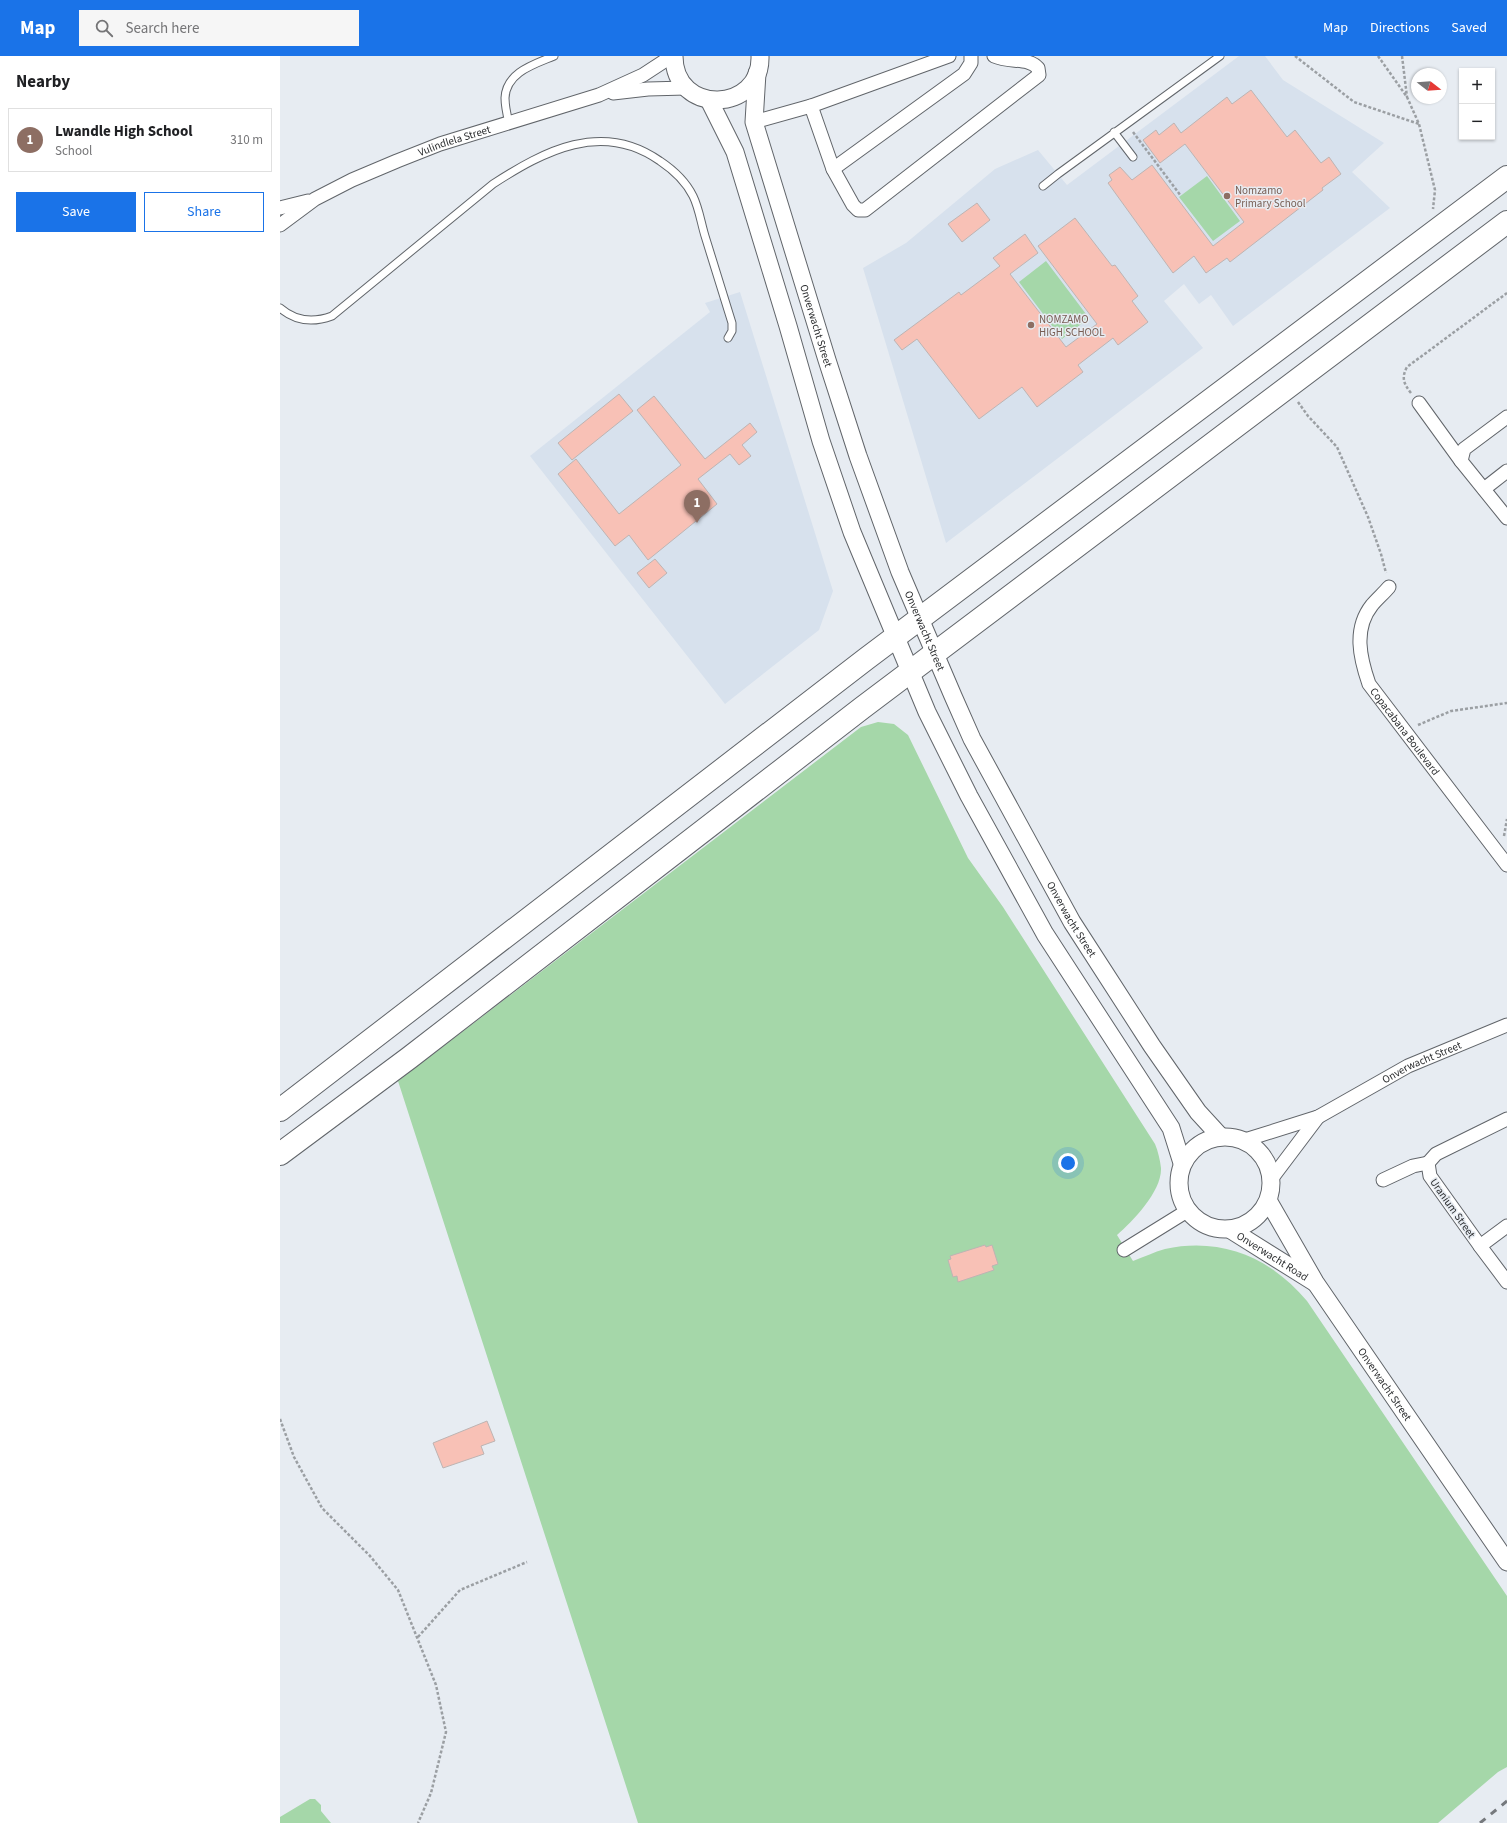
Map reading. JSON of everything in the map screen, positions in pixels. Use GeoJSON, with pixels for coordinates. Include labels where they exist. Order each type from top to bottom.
{"type":"FeatureCollection","features":[{"type":"Feature","properties":{"kind":"highway"},"geometry":{"type":"LineString","coordinates":[[280,1110],[920,619],[1507,177]]}},
{"type":"Feature","properties":{"kind":"highway"},"geometry":{"type":"LineString","coordinates":[[280,1154],[409,1058],[935,654],[1507,222]]}},
{"type":"Feature","properties":{"kind":"street","name":"Vulindlela Street"},"geometry":{"type":"LineString","coordinates":[[280,225],[315,199],[352,180],[440,144],[599,95],[643,75],[672,56]]}},
{"type":"Feature","properties":{"kind":"street"},"geometry":{"type":"LineString","coordinates":[[672,56],[676,73],[686,88],[697,96],[709,100],[721,101],[733,98],[743,92],[752,83],[762,62]]}},
{"type":"Feature","properties":{"kind":"street"},"geometry":{"type":"LineString","coordinates":[[754,122],[811,106],[949,56]]}},
{"type":"Feature","properties":{"kind":"street"},"geometry":{"type":"LineString","coordinates":[[833,170],[964,74],[970,64],[971,56]]}},
{"type":"Feature","properties":{"kind":"street"},"geometry":{"type":"LineString","coordinates":[[811,106],[833,170],[853,205],[858,210],[865,210],[1039,75],[1038,68],[1034,63],[1028,61],[1011,61],[994,56]]}},
{"type":"Feature","properties":{"kind":"street","name":"Onverwacht Street"},"geometry":{"type":"LineString","coordinates":[[762,62],[754,122],[772,187],[858,456],[900,572],[920,619],[972,739],[1072,922],[1152,1046],[1198,1112],[1220,1136]]}},
{"type":"Feature","properties":{"kind":"street","name":"Vulindlela Street"},"geometry":{"type":"LineString","coordinates":[[599,95],[648,89],[686,88]]}},
{"type":"Feature","properties":{"kind":"street"},"geometry":{"type":"LineString","coordinates":[[709,100],[735,152],[821,441],[852,532],[927,712],[1001,855],[1045,934],[1171,1128],[1182,1163],[1178,1188],[1187,1211],[1206,1227],[1231,1230],[1254,1221],[1269,1202],[1272,1178],[1264,1155],[1245,1140],[1220,1136],[1197,1145],[1182,1163]]}},
{"type":"Feature","properties":{"kind":"street","name":"Vulindlela Street"},"geometry":{"type":"LineString","coordinates":[[280,208],[315,199]]}},
{"type":"Feature","properties":{"kind":"street"},"geometry":{"type":"LineString","coordinates":[[1419,403],[1461,460],[1507,518]]}},
{"type":"Feature","properties":{"kind":"street"},"geometry":{"type":"LineString","coordinates":[[1461,460],[1464,449],[1507,417]]}},
{"type":"Feature","properties":{"kind":"street"},"geometry":{"type":"LineString","coordinates":[[1484,489],[1507,472]]}},
{"type":"Feature","properties":{"kind":"street","name":"Copacabana Boulevard"},"geometry":{"type":"LineString","coordinates":[[1389,587],[1371,606],[1362,624],[1358,645],[1368,684],[1405,730],[1507,865]]}},
{"type":"Feature","properties":{"kind":"street","name":"Onverwacht Street"},"geometry":{"type":"LineString","coordinates":[[1245,1140],[1318,1117],[1408,1066],[1507,1025]]}},
{"type":"Feature","properties":{"kind":"street","name":"Onverwacht Street"},"geometry":{"type":"LineString","coordinates":[[1272,1178],[1318,1117]]}},
{"type":"Feature","properties":{"kind":"street","name":"Uranium Street"},"geometry":{"type":"LineString","coordinates":[[1507,1119],[1436,1154],[1428,1163],[1430,1176],[1507,1282]]}},
{"type":"Feature","properties":{"kind":"street"},"geometry":{"type":"LineString","coordinates":[[1383,1180],[1413,1166],[1428,1163]]}},
{"type":"Feature","properties":{"kind":"street","name":"Onverwacht Street"},"geometry":{"type":"LineString","coordinates":[[1269,1202],[1315,1282],[1507,1562]]}},
{"type":"Feature","properties":{"kind":"street"},"geometry":{"type":"LineString","coordinates":[[1124,1250],[1187,1211]]}},
{"type":"Feature","properties":{"kind":"street"},"geometry":{"type":"LineString","coordinates":[[1480,1246],[1507,1226]]}},
{"type":"Feature","properties":{"kind":"street","name":"Onverwacht Road"},"geometry":{"type":"LineString","coordinates":[[1231,1230],[1315,1282]]}},
{"type":"Feature","properties":{"kind":"lane"},"geometry":{"type":"LineString","coordinates":[[509,123],[505,96],[509,85],[521,70],[554,56]]}},
{"type":"Feature","properties":{"kind":"lane"},"geometry":{"type":"LineString","coordinates":[[1043,186],[1114,132],[1220,56]]}},
{"type":"Feature","properties":{"kind":"lane"},"geometry":{"type":"LineString","coordinates":[[1114,132],[1133,157]]}},
{"type":"Feature","properties":{"kind":"lane"},"geometry":{"type":"LineString","coordinates":[[280,308],[290,316],[306,321],[323,319],[332,316],[493,184],[516,169],[557,148],[571,144],[601,141],[630,146],[656,158],[677,174],[693,196],[732,323],[732,331],[728,338]]}},
{"type":"Feature","properties":{"kind":"path"},"geometry":{"type":"LineString","coordinates":[[1295,56],[1354,102],[1419,124]]}},
{"type":"Feature","properties":{"kind":"path"},"geometry":{"type":"LineString","coordinates":[[1378,56],[1407,97],[1419,124],[1435,190],[1431,234]]}},
{"type":"Feature","properties":{"kind":"path"},"geometry":{"type":"LineString","coordinates":[[1402,56],[1407,97]]}},
{"type":"Feature","properties":{"kind":"path"},"geometry":{"type":"LineString","coordinates":[[1127,123],[1181,196]]}},
{"type":"Feature","properties":{"kind":"path"},"geometry":{"type":"LineString","coordinates":[[1419,403],[1404,384],[1403,375],[1407,367],[1507,293]]}},
{"type":"Feature","properties":{"kind":"path"},"geometry":{"type":"LineString","coordinates":[[1288,387],[1308,416],[1337,447],[1368,517],[1381,554],[1389,587]]}},
{"type":"Feature","properties":{"kind":"path"},"geometry":{"type":"LineString","coordinates":[[1405,730],[1451,711],[1507,704]]}},
{"type":"Feature","properties":{"kind":"path"},"geometry":{"type":"LineString","coordinates":[[280,1419],[294,1457],[322,1508],[370,1556],[398,1590],[436,1684],[446,1732],[431,1793],[418,1823]]}},
{"type":"Feature","properties":{"kind":"path"},"geometry":{"type":"LineString","coordinates":[[418,1638],[460,1590],[527,1562]]}},
{"type":"Feature","properties":{"kind":"shaded area"},"geometry":{"type":"Polygon","coordinates":[[[1239,56],[1265,56],[1283,80],[1384,143],[1352,172],[1390,208],[1233,326],[1211,295],[1199,304],[1184,284],[1164,301],[1203,348],[946,543],[863,268],[906,243],[995,169],[1038,150],[1067,185],[1239,56]]]}},
{"type":"Feature","properties":{"kind":"shaded area"},"geometry":{"type":"Polygon","coordinates":[[[740,292],[833,591],[819,630],[725,704],[530,456],[710,312],[705,303],[740,292]]]}},
{"type":"Feature","properties":{"kind":"green space"},"geometry":{"type":"Polygon","coordinates":[[[1207,176],[1240,221],[1213,241],[1179,197],[1207,176]]]}},
{"type":"Feature","properties":{"kind":"green space"},"geometry":{"type":"Polygon","coordinates":[[[1046,261],[1089,318],[1062,339],[1019,282],[1046,261]]]}},
{"type":"Feature","properties":{"kind":"green space"},"geometry":{"type":"Polygon","coordinates":[[[878,722],[894,724],[908,735],[968,858],[1003,907],[1155,1144],[1161,1168],[1157,1186],[1152,1196],[1138,1214],[1117,1235],[1133,1261],[1165,1249],[1186,1246],[1206,1246],[1243,1254],[1261,1262],[1293,1286],[1307,1301],[1507,1596],[1507,1767],[1498,1772],[1438,1823],[638,1823],[398,1081],[861,727],[878,722]]]}},
{"type":"Feature","properties":{"kind":"green space"},"geometry":{"type":"Polygon","coordinates":[[[310,1799],[315,1799],[321,1805],[321,1811],[331,1823],[280,1823],[280,1817],[310,1799]]]}},
{"type":"Feature","properties":{"kind":"building"},"geometry":{"type":"Polygon","coordinates":[[[1251,90],[1287,137],[1295,130],[1321,163],[1329,157],[1341,174],[1322,188],[1323,190],[1230,262],[1227,258],[1206,273],[1194,256],[1173,273],[1108,183],[1112,180],[1109,175],[1120,167],[1132,180],[1152,165],[1213,246],[1244,222],[1185,144],[1160,163],[1143,140],[1156,130],[1159,135],[1174,123],[1181,133],[1227,97],[1232,104],[1251,90]]]}},
{"type":"Feature","properties":{"kind":"building"},"geometry":{"type":"Polygon","coordinates":[[[977,203],[990,220],[962,242],[948,224],[977,203]]]}},
{"type":"Feature","properties":{"kind":"building"},"geometry":{"type":"Polygon","coordinates":[[[1075,218],[1112,266],[1115,265],[1138,296],[1132,301],[1148,322],[1118,345],[1113,338],[1078,365],[1083,372],[1037,407],[1022,387],[979,419],[917,339],[902,350],[894,340],[959,292],[961,295],[1000,266],[993,258],[1025,234],[1038,253],[1010,274],[1066,347],[1097,324],[1038,246],[1075,218]]]}},
{"type":"Feature","properties":{"kind":"building"},"geometry":{"type":"Polygon","coordinates":[[[619,394],[633,411],[572,460],[558,443],[619,394]]]}},
{"type":"Feature","properties":{"kind":"building"},"geometry":{"type":"Polygon","coordinates":[[[654,396],[705,459],[750,423],[757,432],[742,445],[751,456],[739,465],[730,454],[698,479],[717,504],[648,560],[629,535],[615,546],[558,474],[576,459],[619,514],[681,465],[637,410],[654,396]]]}},
{"type":"Feature","properties":{"kind":"building"},"geometry":{"type":"Polygon","coordinates":[[[655,559],[667,573],[649,588],[637,573],[655,559]]]}},
{"type":"Feature","properties":{"kind":"building"},"geometry":{"type":"Polygon","coordinates":[[[985,1245],[986,1247],[992,1245],[998,1264],[992,1266],[994,1270],[958,1282],[957,1276],[953,1277],[948,1260],[951,1259],[950,1256],[985,1245]]]}},
{"type":"Feature","properties":{"kind":"building"},"geometry":{"type":"Polygon","coordinates":[[[487,1421],[495,1441],[481,1446],[484,1454],[443,1468],[433,1443],[487,1421]]]}},
{"type":"Feature","properties":{"kind":"railway"},"geometry":{"type":"LineString","coordinates":[[1480,1823],[1507,1801]]}},
{"type":"Feature","properties":{"kind":"place","name":"Nomzamo Primary School"},"geometry":{"type":"Point","coordinates":[1227,196]}},
{"type":"Feature","properties":{"kind":"place","name":"NOMZAMO HIGH SCHOOL"},"geometry":{"type":"Point","coordinates":[1031,325]}},
{"type":"Feature","properties":{"kind":"place","name":"Lwandle High School"},"geometry":{"type":"Point","coordinates":[697,523]}}]}
